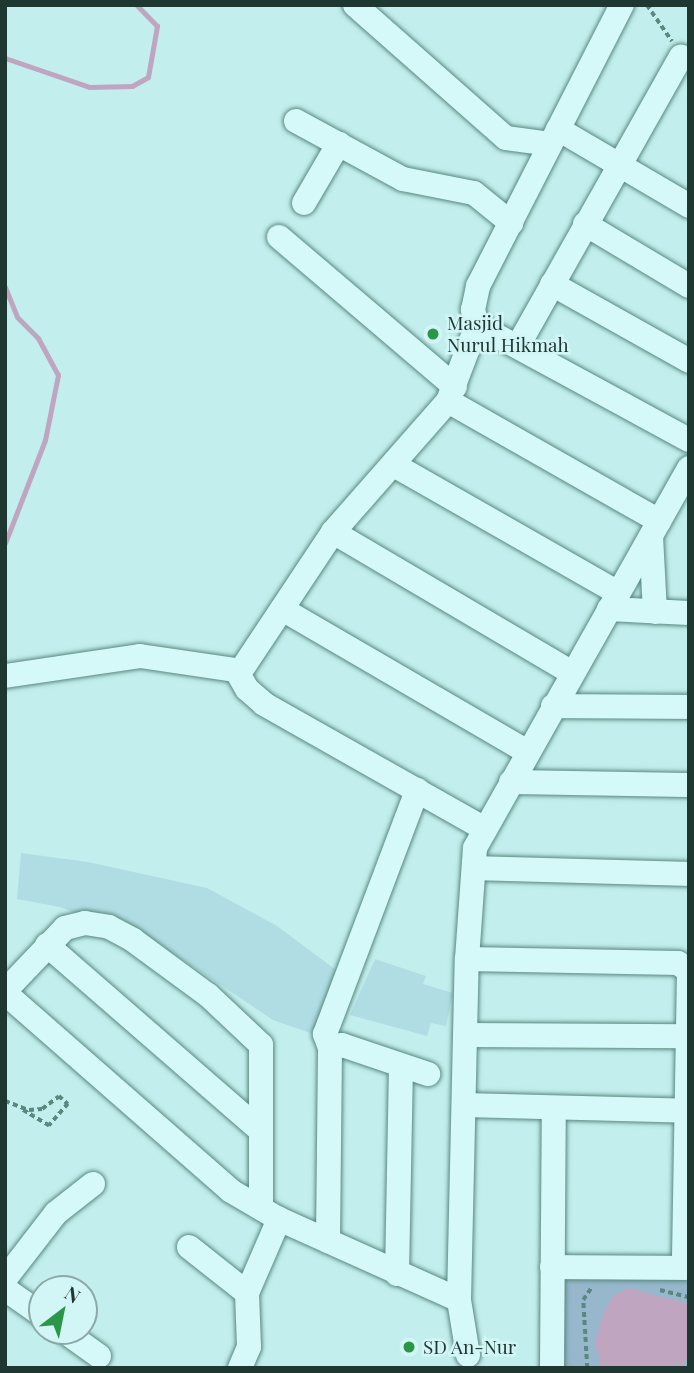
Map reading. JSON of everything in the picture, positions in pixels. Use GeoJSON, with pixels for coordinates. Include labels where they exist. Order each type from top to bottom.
{"type":"FeatureCollection","features":[{"type":"Feature","properties":{"kind":"street"},"geometry":{"type":"LineString","coordinates":[[355,5],[506,138],[554,137],[618,164],[687,201]]}},
{"type":"Feature","properties":{"kind":"street"},"geometry":{"type":"LineString","coordinates":[[240,672],[333,532],[394,465],[451,394],[477,324],[474,295],[622,5]]}},
{"type":"Feature","properties":{"kind":"street"},"geometry":{"type":"LineString","coordinates":[[519,344],[681,56]]}},
{"type":"Feature","properties":{"kind":"street"},"geometry":{"type":"LineString","coordinates":[[296,121],[403,179],[474,193],[511,223]]}},
{"type":"Feature","properties":{"kind":"street"},"geometry":{"type":"LineString","coordinates":[[304,203],[339,143]]}},
{"type":"Feature","properties":{"kind":"street"},"geometry":{"type":"LineString","coordinates":[[585,224],[689,286]]}},
{"type":"Feature","properties":{"kind":"street"},"geometry":{"type":"LineString","coordinates":[[279,237],[407,341],[451,394],[655,528]]}},
{"type":"Feature","properties":{"kind":"street"},"geometry":{"type":"LineString","coordinates":[[552,284],[689,361]]}},
{"type":"Feature","properties":{"kind":"street"},"geometry":{"type":"LineString","coordinates":[[477,324],[519,344],[689,440]]}},
{"type":"Feature","properties":{"kind":"street"},"geometry":{"type":"LineString","coordinates":[[394,465],[614,601],[655,612],[689,612]]}},
{"type":"Feature","properties":{"kind":"street"},"geometry":{"type":"LineString","coordinates":[[468,1355],[459,1300],[467,959],[475,848],[689,468]]}},
{"type":"Feature","properties":{"kind":"street"},"geometry":{"type":"LineString","coordinates":[[655,528],[655,612]]}},
{"type":"Feature","properties":{"kind":"street"},"geometry":{"type":"LineString","coordinates":[[333,532],[572,673]]}},
{"type":"Feature","properties":{"kind":"street"},"geometry":{"type":"LineString","coordinates":[[282,609],[528,752]]}},
{"type":"Feature","properties":{"kind":"street"},"geometry":{"type":"LineString","coordinates":[[5,676],[140,656],[200,662],[240,672]]}},
{"type":"Feature","properties":{"kind":"street"},"geometry":{"type":"LineString","coordinates":[[240,672],[247,689],[264,704],[485,829]]}},
{"type":"Feature","properties":{"kind":"street"},"geometry":{"type":"LineString","coordinates":[[553,706],[689,707]]}},
{"type":"Feature","properties":{"kind":"street"},"geometry":{"type":"LineString","coordinates":[[511,782],[689,785]]}},
{"type":"Feature","properties":{"kind":"street"},"geometry":{"type":"LineString","coordinates":[[328,1241],[330,1048],[326,1034],[363,944],[417,789]]}},
{"type":"Feature","properties":{"kind":"street"},"geometry":{"type":"LineString","coordinates":[[474,867],[689,874]]}},
{"type":"Feature","properties":{"kind":"street"},"geometry":{"type":"LineString","coordinates":[[240,1368],[249,1347],[247,1293],[270,1214],[260,1130],[261,1045],[208,995],[155,953],[97,924],[65,928],[5,992],[222,1184],[270,1214],[459,1300]]}},
{"type":"Feature","properties":{"kind":"street"},"geometry":{"type":"LineString","coordinates":[[47,945],[260,1130]]}},
{"type":"Feature","properties":{"kind":"street"},"geometry":{"type":"LineString","coordinates":[[467,959],[682,964],[689,971],[684,1268],[552,1267]]}},
{"type":"Feature","properties":{"kind":"street"},"geometry":{"type":"LineString","coordinates":[[465,1035],[688,1036]]}},
{"type":"Feature","properties":{"kind":"street"},"geometry":{"type":"LineString","coordinates":[[330,1048],[342,1045],[428,1074]]}},
{"type":"Feature","properties":{"kind":"street"},"geometry":{"type":"LineString","coordinates":[[397,1274],[401,1066]]}},
{"type":"Feature","properties":{"kind":"street"},"geometry":{"type":"LineString","coordinates":[[464,1105],[688,1111]]}},
{"type":"Feature","properties":{"kind":"street"},"geometry":{"type":"LineString","coordinates":[[552,1368],[554,1108]]}},
{"type":"Feature","properties":{"kind":"street"},"geometry":{"type":"LineString","coordinates":[[5,1279],[56,1213],[93,1184]]}},
{"type":"Feature","properties":{"kind":"street"},"geometry":{"type":"LineString","coordinates":[[189,1247],[247,1293]]}},
{"type":"Feature","properties":{"kind":"street"},"geometry":{"type":"LineString","coordinates":[[5,1289],[28,1305]]}},
{"type":"Feature","properties":{"kind":"street"},"geometry":{"type":"LineString","coordinates":[[84,1345],[99,1356]]}},
{"type":"Feature","properties":{"kind":"path"},"geometry":{"type":"LineString","coordinates":[[647,5],[681,56]]}},
{"type":"Feature","properties":{"kind":"path"},"geometry":{"type":"LineString","coordinates":[[5,1101],[49,1126],[63,1115],[68,1104],[58,1096],[42,1109],[21,1109]]}},
{"type":"Feature","properties":{"kind":"path"},"geometry":{"type":"LineString","coordinates":[[587,1368],[583,1300],[601,1280]]}},
{"type":"Feature","properties":{"kind":"path"},"geometry":{"type":"LineString","coordinates":[[651,1287],[689,1297]]}},
{"type":"Feature","properties":{"kind":"shaded area"},"geometry":{"type":"Polygon","coordinates":[[[21,853],[88,862],[207,888],[277,926],[348,979],[322,1037],[273,1020],[179,957],[138,937],[60,907],[17,899],[21,853]]]}},
{"type":"Feature","properties":{"kind":"shaded area"},"geometry":{"type":"Polygon","coordinates":[[[375,959],[426,976],[423,984],[453,993],[446,1026],[431,1023],[427,1036],[350,1015],[375,959]]]}},
{"type":"Feature","properties":{"kind":"shaded area"},"geometry":{"type":"Polygon","coordinates":[[[689,1214],[689,1368],[560,1368],[562,1274],[688,1275],[689,1214]]]}},
{"type":"Feature","properties":{"kind":"shaded area"},"geometry":{"type":"Polygon","coordinates":[[[629,1288],[689,1304],[689,1357],[680,1368],[601,1368],[595,1341],[604,1312],[614,1295],[629,1288]]]}},
{"type":"Feature","properties":{"kind":"waterway"},"geometry":{"type":"LineString","coordinates":[[5,58],[89,87],[132,86],[148,77],[157,26],[137,5]]}},
{"type":"Feature","properties":{"kind":"waterway"},"geometry":{"type":"LineString","coordinates":[[5,287],[17,317],[38,338],[58,375],[45,440],[5,543]]}},
{"type":"Feature","properties":{"kind":"place","name":"Masjid Nurul Hikmah"},"geometry":{"type":"Point","coordinates":[433,334]}},
{"type":"Feature","properties":{"kind":"place","name":"SD An-Nur"},"geometry":{"type":"Point","coordinates":[409,1347]}}]}
